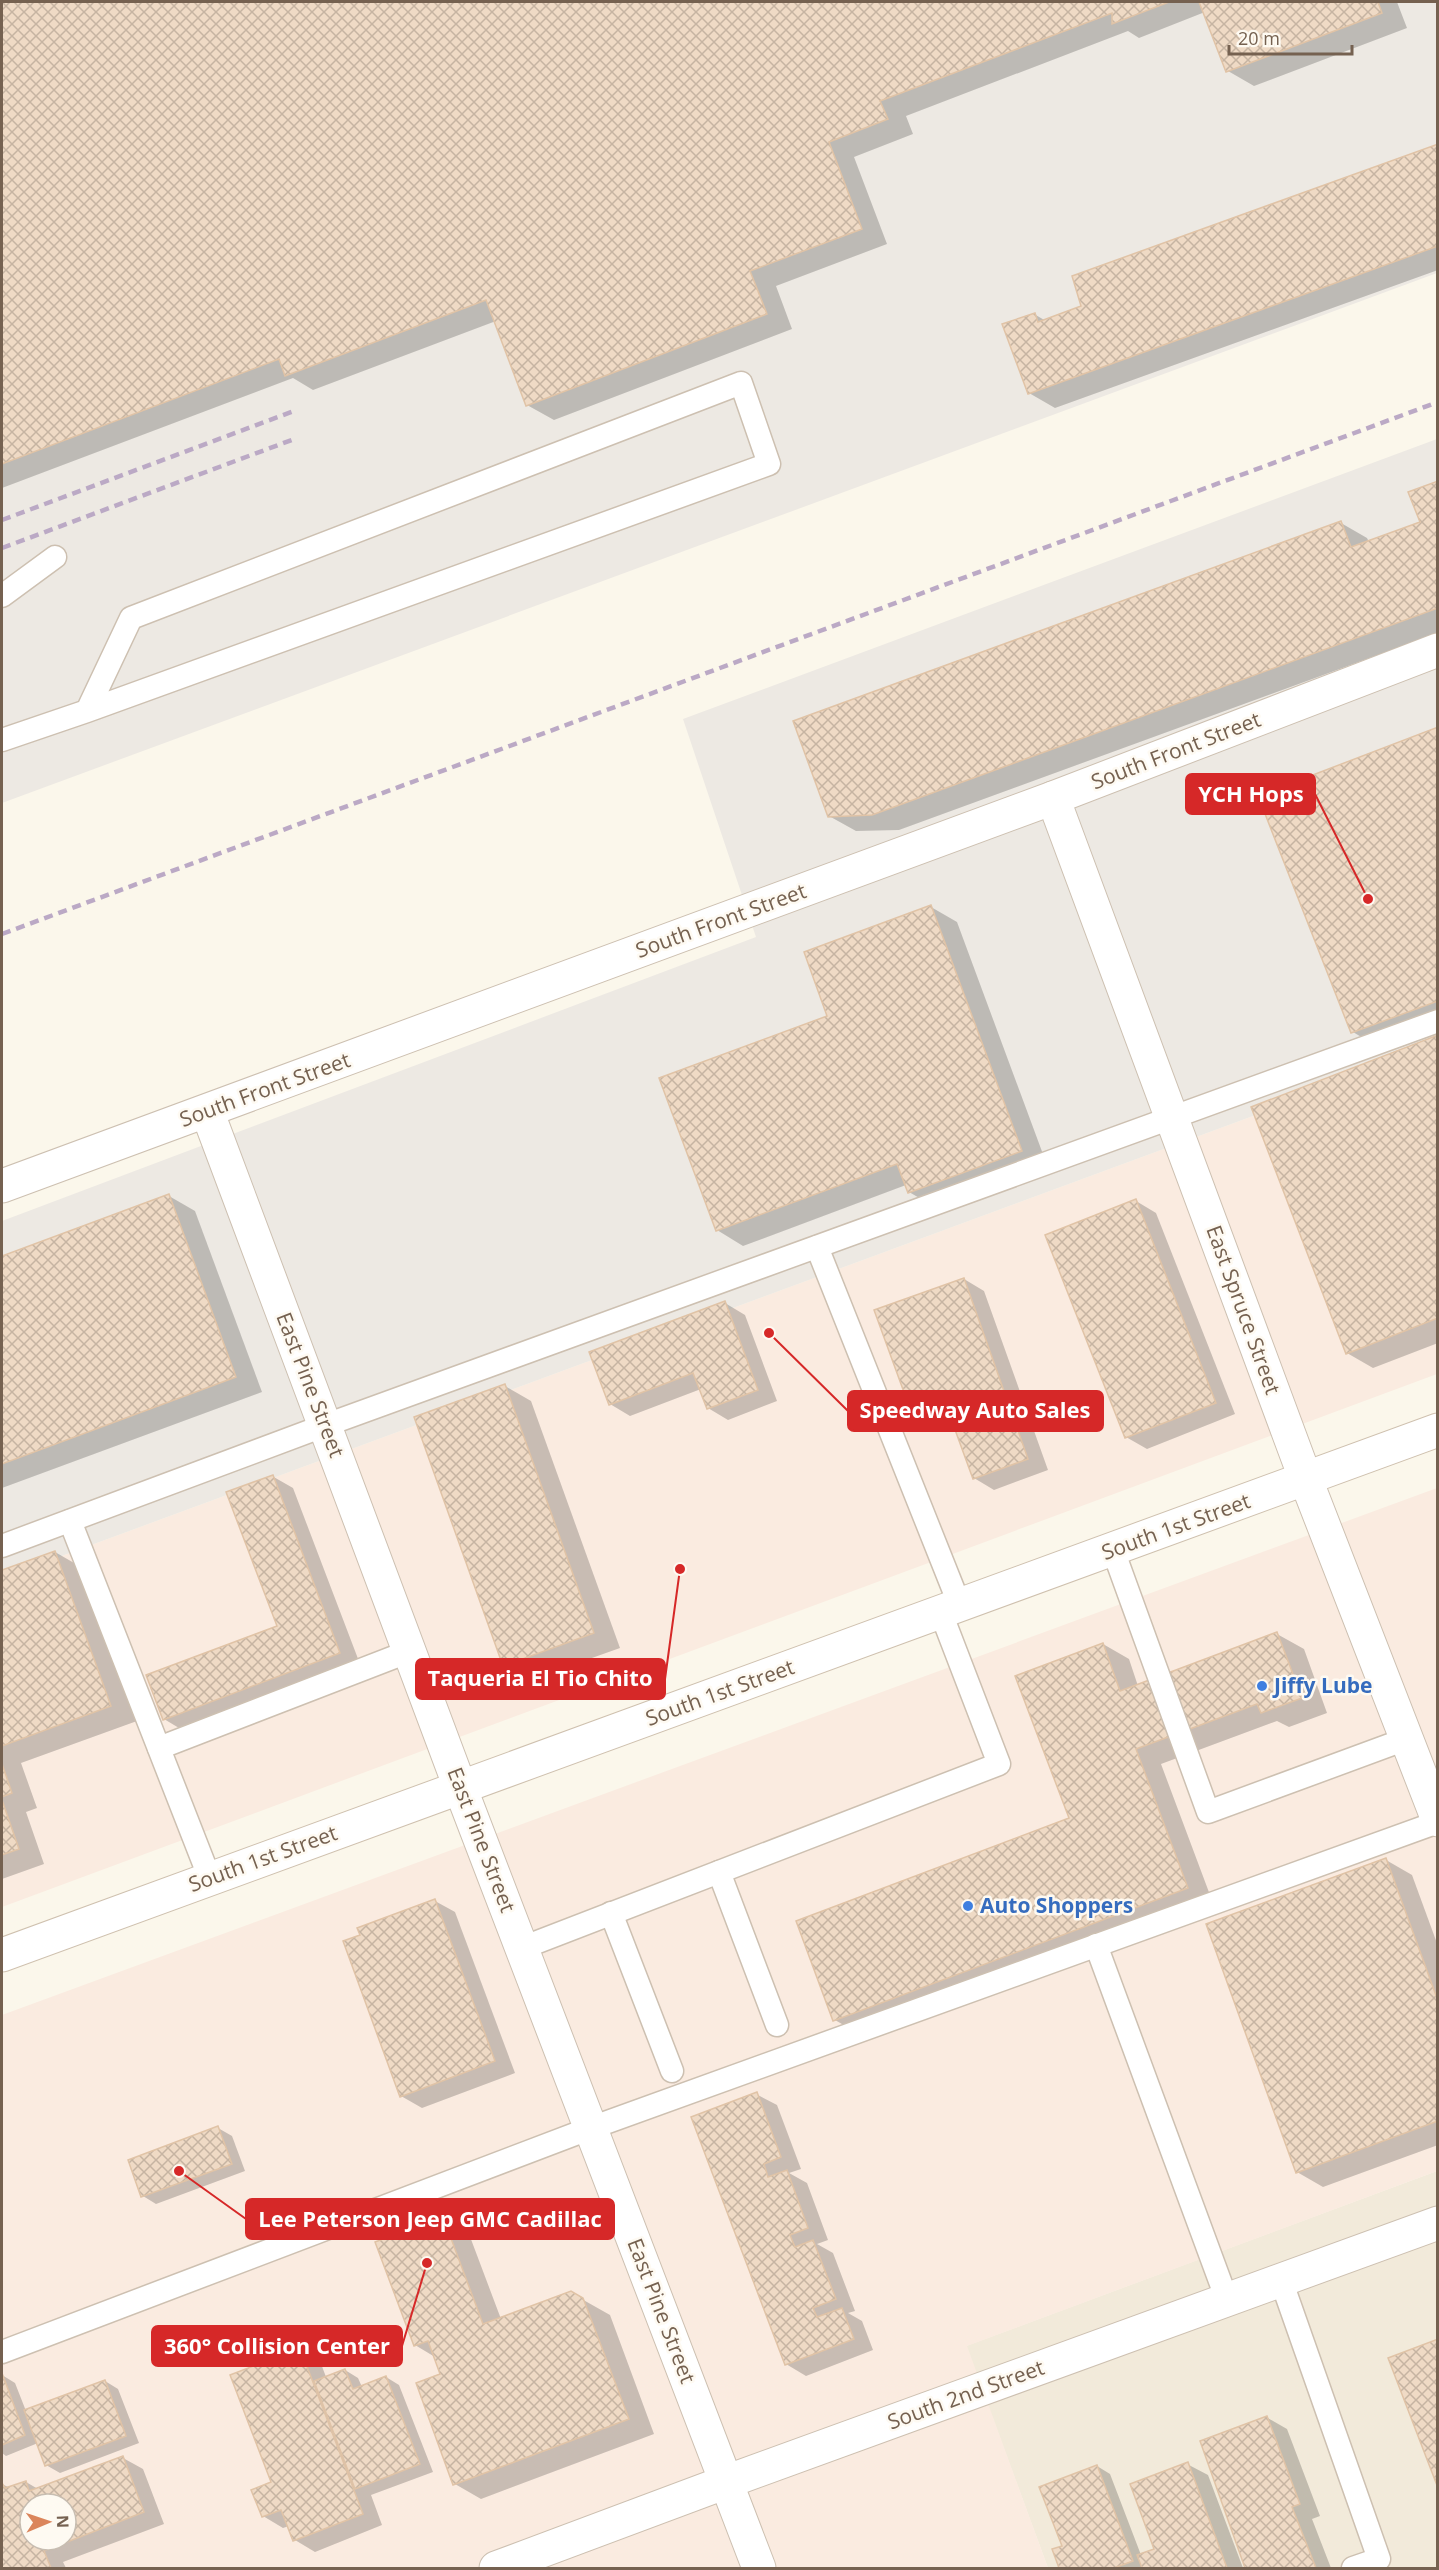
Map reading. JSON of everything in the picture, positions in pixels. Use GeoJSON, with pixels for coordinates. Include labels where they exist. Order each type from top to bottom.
{"type":"FeatureCollection","features":[{"type":"Feature","properties":{"kind":"street","name":"South Front Street"},"geometry":{"type":"LineString","coordinates":[[2,1186],[1053,798],[1437,650]]}},
{"type":"Feature","properties":{"kind":"street","name":"East Spruce Street"},"geometry":{"type":"LineString","coordinates":[[1053,798],[1306,1480],[1437,1821]]}},
{"type":"Feature","properties":{"kind":"street","name":"East Pine Street"},"geometry":{"type":"LineString","coordinates":[[207,1111],[460,1787],[759,2568]]}},
{"type":"Feature","properties":{"kind":"street","name":"South 1st Street"},"geometry":{"type":"LineString","coordinates":[[2,1955],[1306,1480],[1437,1430]]}},
{"type":"Feature","properties":{"kind":"street","name":"South 2nd Street"},"geometry":{"type":"LineString","coordinates":[[496,2568],[1437,2223]]}},
{"type":"Feature","properties":{"kind":"lane"},"geometry":{"type":"LineString","coordinates":[[2,740],[87,711],[770,464],[741,383],[131,618],[87,711]]}},
{"type":"Feature","properties":{"kind":"lane"},"geometry":{"type":"LineString","coordinates":[[2,596],[55,557]]}},
{"type":"Feature","properties":{"kind":"lane"},"geometry":{"type":"LineString","coordinates":[[2,1546],[326,1425],[1437,1021]]}},
{"type":"Feature","properties":{"kind":"lane"},"geometry":{"type":"LineString","coordinates":[[522,1948],[999,1764],[950,1610],[817,1247]]}},
{"type":"Feature","properties":{"kind":"lane"},"geometry":{"type":"LineString","coordinates":[[70,1521],[210,1879]]}},
{"type":"Feature","properties":{"kind":"lane"},"geometry":{"type":"LineString","coordinates":[[1113,1550],[1208,1812],[1406,1739]]}},
{"type":"Feature","properties":{"kind":"lane"},"geometry":{"type":"LineString","coordinates":[[159,1748],[410,1651]]}},
{"type":"Feature","properties":{"kind":"lane"},"geometry":{"type":"LineString","coordinates":[[2,2352],[591,2128],[1437,1821]]}},
{"type":"Feature","properties":{"kind":"lane"},"geometry":{"type":"LineString","coordinates":[[719,1872],[777,2025]]}},
{"type":"Feature","properties":{"kind":"lane"},"geometry":{"type":"LineString","coordinates":[[611,1914],[672,2072]]}},
{"type":"Feature","properties":{"kind":"lane"},"geometry":{"type":"LineString","coordinates":[[1096,1946],[1227,2300]]}},
{"type":"Feature","properties":{"kind":"lane"},"geometry":{"type":"LineString","coordinates":[[1281,2280],[1379,2559],[1353,2568]]}},
{"type":"Feature","properties":{"kind":"shaded area"},"geometry":{"type":"Polygon","coordinates":[[[2,2],[1437,2],[1437,273],[2,803],[2,2]]]}},
{"type":"Feature","properties":{"kind":"shaded area"},"geometry":{"type":"Polygon","coordinates":[[[1437,439],[1437,1048],[2,1578],[2,1221],[756,937],[683,719],[1437,439]]]}},
{"type":"Feature","properties":{"kind":"shaded area"},"geometry":{"type":"Polygon","coordinates":[[[1437,1048],[1437,1374],[2,1907],[2,1578],[1437,1048]]]}},
{"type":"Feature","properties":{"kind":"shaded area"},"geometry":{"type":"Polygon","coordinates":[[[1437,1488],[1437,2171],[967,2346],[1048,2568],[2,2568],[2,2015],[1437,1488]]]}},
{"type":"Feature","properties":{"kind":"shaded area"},"geometry":{"type":"Polygon","coordinates":[[[1437,2171],[1437,2568],[1048,2568],[966,2346],[1437,2171]]]}},
{"type":"Feature","properties":{"kind":"building"},"geometry":{"type":"Polygon","coordinates":[[[2,2],[1169,2],[1112,24],[1112,13],[880,101],[888,119],[829,142],[862,229],[750,271],[767,314],[526,406],[486,300],[285,376],[279,359],[2,464],[2,2]]]}},
{"type":"Feature","properties":{"kind":"building"},"geometry":{"type":"Polygon","coordinates":[[[1199,2],[1378,2],[1382,13],[1226,72],[1199,2]]]}},
{"type":"Feature","properties":{"kind":"building"},"geometry":{"type":"Polygon","coordinates":[[[1438,144],[1438,246],[1028,394],[1002,324],[1035,313],[1038,322],[1081,306],[1072,276],[1438,144]]]}},
{"type":"Feature","properties":{"kind":"building"},"geometry":{"type":"Polygon","coordinates":[[[1438,481],[1438,608],[872,815],[828,817],[793,721],[1341,521],[1351,547],[1420,522],[1408,492],[1438,481]]]}},
{"type":"Feature","properties":{"kind":"building"},"geometry":{"type":"Polygon","coordinates":[[[1438,727],[1438,1001],[1351,1033],[1258,796],[1438,727]]]}},
{"type":"Feature","properties":{"kind":"building"},"geometry":{"type":"Polygon","coordinates":[[[931,905],[1022,1151],[908,1193],[897,1164],[716,1231],[659,1078],[827,1016],[804,952],[931,905]]]}},
{"type":"Feature","properties":{"kind":"building"},"geometry":{"type":"Polygon","coordinates":[[[1438,1035],[1438,1318],[1346,1354],[1251,1107],[1438,1035]]]}},
{"type":"Feature","properties":{"kind":"building"},"geometry":{"type":"Polygon","coordinates":[[[169,1194],[236,1377],[2,1464],[2,1256],[169,1194]]]}},
{"type":"Feature","properties":{"kind":"building"},"geometry":{"type":"Polygon","coordinates":[[[1136,1199],[1216,1403],[1125,1438],[1045,1235],[1136,1199]]]}},
{"type":"Feature","properties":{"kind":"building"},"geometry":{"type":"Polygon","coordinates":[[[964,1278],[1028,1459],[973,1479],[946,1405],[913,1417],[874,1310],[964,1278]]]}},
{"type":"Feature","properties":{"kind":"building"},"geometry":{"type":"Polygon","coordinates":[[[725,1301],[758,1390],[707,1409],[693,1373],[609,1405],[589,1352],[725,1301]]]}},
{"type":"Feature","properties":{"kind":"building"},"geometry":{"type":"Polygon","coordinates":[[[505,1384],[594,1633],[503,1666],[414,1417],[505,1384]]]}},
{"type":"Feature","properties":{"kind":"building"},"geometry":{"type":"Polygon","coordinates":[[[273,1475],[340,1653],[163,1720],[146,1675],[277,1626],[226,1492],[273,1475]]]}},
{"type":"Feature","properties":{"kind":"building"},"geometry":{"type":"Polygon","coordinates":[[[55,1551],[111,1706],[2,1746],[2,1570],[55,1551]]]}},
{"type":"Feature","properties":{"kind":"building"},"geometry":{"type":"Polygon","coordinates":[[[1277,1632],[1302,1698],[1261,1713],[1257,1704],[1136,1749],[1188,1888],[833,2021],[796,1921],[1069,1818],[1015,1676],[1103,1643],[1120,1691],[1277,1632]]]}},
{"type":"Feature","properties":{"kind":"building"},"geometry":{"type":"Polygon","coordinates":[[[2,1764],[12,1793],[2,1797],[2,1764]]]}},
{"type":"Feature","properties":{"kind":"building"},"geometry":{"type":"Polygon","coordinates":[[[2,1800],[19,1849],[2,1855],[2,1800]]]}},
{"type":"Feature","properties":{"kind":"building"},"geometry":{"type":"Polygon","coordinates":[[[1386,1858],[1438,2001],[1438,2121],[1296,2173],[1206,1924],[1386,1858]]]}},
{"type":"Feature","properties":{"kind":"building"},"geometry":{"type":"Polygon","coordinates":[[[435,1899],[495,2061],[400,2097],[343,1941],[360,1935],[357,1928],[435,1899]]]}},
{"type":"Feature","properties":{"kind":"building"},"geometry":{"type":"Polygon","coordinates":[[[757,2092],[781,2157],[764,2164],[768,2177],[787,2170],[808,2228],[790,2235],[795,2247],[813,2240],[836,2299],[813,2308],[817,2317],[842,2308],[854,2339],[785,2365],[691,2117],[757,2092]]]}},
{"type":"Feature","properties":{"kind":"building"},"geometry":{"type":"Polygon","coordinates":[[[218,2126],[232,2164],[141,2197],[128,2160],[218,2126]]]}},
{"type":"Feature","properties":{"kind":"building"},"geometry":{"type":"Polygon","coordinates":[[[443,2217],[483,2324],[571,2291],[583,2298],[629,2419],[453,2485],[416,2383],[440,2374],[428,2341],[414,2346],[375,2242],[443,2217]]]}},
{"type":"Feature","properties":{"kind":"building"},"geometry":{"type":"Polygon","coordinates":[[[1438,2339],[1438,2488],[1388,2358],[1438,2339]]]}},
{"type":"Feature","properties":{"kind":"building"},"geometry":{"type":"Polygon","coordinates":[[[300,2348],[363,2514],[293,2541],[281,2510],[262,2517],[251,2490],[271,2482],[230,2375],[300,2348]]]}},
{"type":"Feature","properties":{"kind":"building"},"geometry":{"type":"Polygon","coordinates":[[[345,2369],[353,2389],[386,2376],[420,2464],[355,2489],[314,2381],[345,2369]]]}},
{"type":"Feature","properties":{"kind":"building"},"geometry":{"type":"Polygon","coordinates":[[[2,2373],[25,2435],[2,2445],[2,2373]]]}},
{"type":"Feature","properties":{"kind":"building"},"geometry":{"type":"Polygon","coordinates":[[[105,2380],[126,2436],[45,2466],[24,2410],[105,2380]]]}},
{"type":"Feature","properties":{"kind":"building"},"geometry":{"type":"Polygon","coordinates":[[[1267,2416],[1300,2504],[1292,2507],[1316,2568],[1245,2568],[1200,2441],[1267,2416]]]}},
{"type":"Feature","properties":{"kind":"building"},"geometry":{"type":"Polygon","coordinates":[[[123,2456],[144,2512],[78,2538],[78,2492],[18,2492],[18,2552],[44,2552],[51,2568],[2,2568],[2,2483],[5,2488],[26,2481],[29,2491],[123,2456]]]}},
{"type":"Feature","properties":{"kind":"building"},"geometry":{"type":"Polygon","coordinates":[[[1188,2462],[1227,2568],[1142,2568],[1137,2555],[1154,2549],[1130,2484],[1188,2462]]]}},
{"type":"Feature","properties":{"kind":"building"},"geometry":{"type":"Polygon","coordinates":[[[1097,2465],[1133,2561],[1114,2568],[1059,2568],[1052,2549],[1062,2546],[1039,2487],[1097,2465]]]}},
{"type":"Feature","properties":{"kind":"railway"},"geometry":{"type":"LineString","coordinates":[[2,934],[1438,402]]}},
{"type":"Feature","properties":{"kind":"railway"},"geometry":{"type":"LineString","coordinates":[[2,520],[294,411]]}},
{"type":"Feature","properties":{"kind":"railway"},"geometry":{"type":"LineString","coordinates":[[2,548],[297,438]]}},
{"type":"Feature","properties":{"kind":"place","name":"YCH Hops"},"geometry":{"type":"Point","coordinates":[1368,899]}},
{"type":"Feature","properties":{"kind":"place","name":"Speedway Auto Sales"},"geometry":{"type":"Point","coordinates":[769,1333]}},
{"type":"Feature","properties":{"kind":"place","name":"Taqueria El Tio Chito"},"geometry":{"type":"Point","coordinates":[680,1569]}},
{"type":"Feature","properties":{"kind":"place","name":"Jiffy Lube"},"geometry":{"type":"Point","coordinates":[1262,1686]}},
{"type":"Feature","properties":{"kind":"place","name":"Auto Shoppers"},"geometry":{"type":"Point","coordinates":[968,1906]}},
{"type":"Feature","properties":{"kind":"place","name":"Lee Peterson Jeep GMC Cadillac"},"geometry":{"type":"Point","coordinates":[179,2171]}},
{"type":"Feature","properties":{"kind":"place","name":"360° Collision Center"},"geometry":{"type":"Point","coordinates":[427,2263]}}]}
